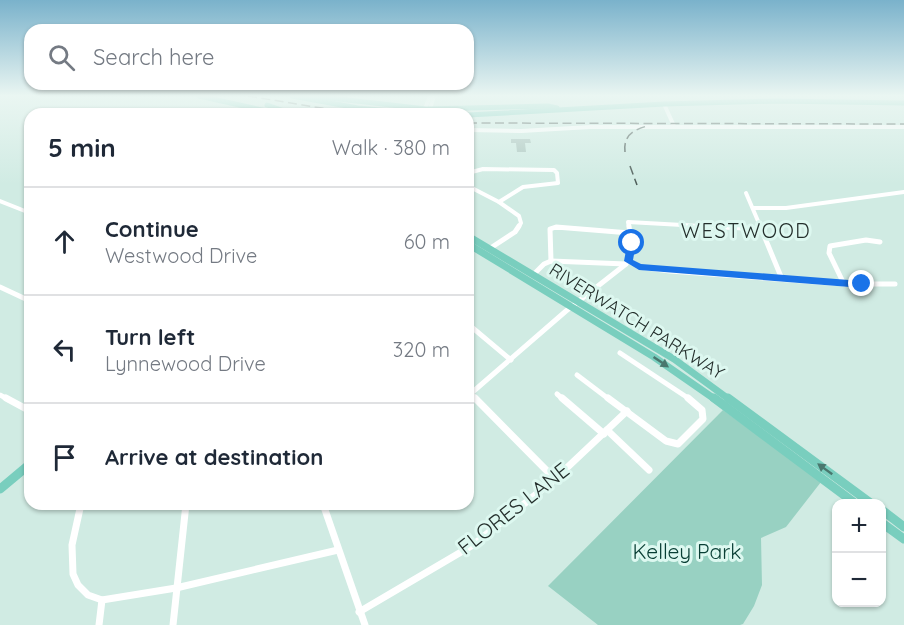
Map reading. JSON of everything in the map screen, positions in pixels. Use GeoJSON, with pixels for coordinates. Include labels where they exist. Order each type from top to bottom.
{"type":"FeatureCollection","features":[{"type":"Feature","properties":{"kind":"main road","name":"RIVERWATCH PARKWAY"},"geometry":{"type":"LineString","coordinates":[[474,240],[533,275],[573,305],[724,405],[849,499]]}},
{"type":"Feature","properties":{"kind":"main road","name":"RIVERWATCH PARKWAY"},"geometry":{"type":"LineString","coordinates":[[474,247],[573,305],[674,359],[865,499]]}},
{"type":"Feature","properties":{"kind":"main road"},"geometry":{"type":"LineString","coordinates":[[0,489],[24,469]]}},
{"type":"Feature","properties":{"kind":"main road"},"geometry":{"type":"LineString","coordinates":[[886,513],[904,527]]}},
{"type":"Feature","properties":{"kind":"main road"},"geometry":{"type":"LineString","coordinates":[[886,526],[904,539]]}},
{"type":"Feature","properties":{"kind":"street"},"geometry":{"type":"LineString","coordinates":[[474,130],[674,126],[904,127]]}},
{"type":"Feature","properties":{"kind":"street"},"geometry":{"type":"LineString","coordinates":[[474,171],[545,169],[557,173],[558,183],[519,187],[499,202]]}},
{"type":"Feature","properties":{"kind":"street"},"geometry":{"type":"LineString","coordinates":[[474,189],[519,216],[521,223],[514,232],[489,249]]}},
{"type":"Feature","properties":{"kind":"street"},"geometry":{"type":"LineString","coordinates":[[753,208],[786,208],[904,192]]}},
{"type":"Feature","properties":{"kind":"street"},"geometry":{"type":"LineString","coordinates":[[746,193],[782,279]]}},
{"type":"Feature","properties":{"kind":"street"},"geometry":{"type":"LineString","coordinates":[[0,201],[24,211]]}},
{"type":"Feature","properties":{"kind":"street"},"geometry":{"type":"LineString","coordinates":[[474,391],[573,305],[627,263],[631,246],[628,222],[760,229]]}},
{"type":"Feature","properties":{"kind":"street"},"geometry":{"type":"LineString","coordinates":[[551,261],[550,229],[556,227],[630,233]]}},
{"type":"Feature","properties":{"kind":"street"},"geometry":{"type":"LineString","coordinates":[[844,284],[829,253],[830,246],[866,240],[880,242]]}},
{"type":"Feature","properties":{"kind":"street"},"geometry":{"type":"LineString","coordinates":[[533,275],[544,264],[551,261],[627,263],[670,271],[844,284],[879,281],[895,284]]}},
{"type":"Feature","properties":{"kind":"street"},"geometry":{"type":"LineString","coordinates":[[0,287],[24,298]]}},
{"type":"Feature","properties":{"kind":"street"},"geometry":{"type":"LineString","coordinates":[[474,329],[510,360]]}},
{"type":"Feature","properties":{"kind":"street"},"geometry":{"type":"LineString","coordinates":[[578,375],[666,441],[678,444],[703,419],[702,410],[697,404],[620,353]]}},
{"type":"Feature","properties":{"kind":"street"},"geometry":{"type":"LineString","coordinates":[[557,394],[649,470]]}},
{"type":"Feature","properties":{"kind":"street"},"geometry":{"type":"LineString","coordinates":[[0,395],[24,408]]}},
{"type":"Feature","properties":{"kind":"street"},"geometry":{"type":"LineString","coordinates":[[474,399],[510,430],[555,479]]}},
{"type":"Feature","properties":{"kind":"street","name":"FLORES LANE"},"geometry":{"type":"LineString","coordinates":[[359,612],[473,546],[555,479],[627,411]]}},
{"type":"Feature","properties":{"kind":"street"},"geometry":{"type":"LineString","coordinates":[[80,510],[71,544],[70,562],[73,573],[82,588],[96,599],[102,600],[176,588],[338,550]]}},
{"type":"Feature","properties":{"kind":"street"},"geometry":{"type":"LineString","coordinates":[[173,625],[185,510]]}},
{"type":"Feature","properties":{"kind":"street"},"geometry":{"type":"LineString","coordinates":[[325,510],[365,625]]}},
{"type":"Feature","properties":{"kind":"street"},"geometry":{"type":"LineString","coordinates":[[99,625],[102,600]]}},
{"type":"Feature","properties":{"kind":"green space","name":"Kelley Park"},"geometry":{"type":"Polygon","coordinates":[[[723,410],[821,482],[786,527],[761,538],[762,585],[754,606],[743,624],[740,625],[598,625],[548,586],[723,410]]]}},
{"type":"Feature","properties":{"kind":"building"},"geometry":{"type":"Polygon","coordinates":[[[511,139],[530,139],[531,143],[525,143],[526,152],[517,152],[516,143],[511,143],[511,139]]]}},
{"type":"Feature","properties":{"kind":"railway"},"geometry":{"type":"LineString","coordinates":[[625,152],[627,138],[630,134],[647,126]]}},
{"type":"Feature","properties":{"kind":"railway"},"geometry":{"type":"LineString","coordinates":[[630,166],[637,185]]}},
{"type":"Feature","properties":{"kind":"district","name":"WESTWOOD"},"geometry":{"type":"Point","coordinates":[746,230]}},
{"type":"Feature","properties":{"kind":"route"},"geometry":{"type":"LineString","coordinates":[[632,243],[629,261],[639,267],[862,284]]}}]}
